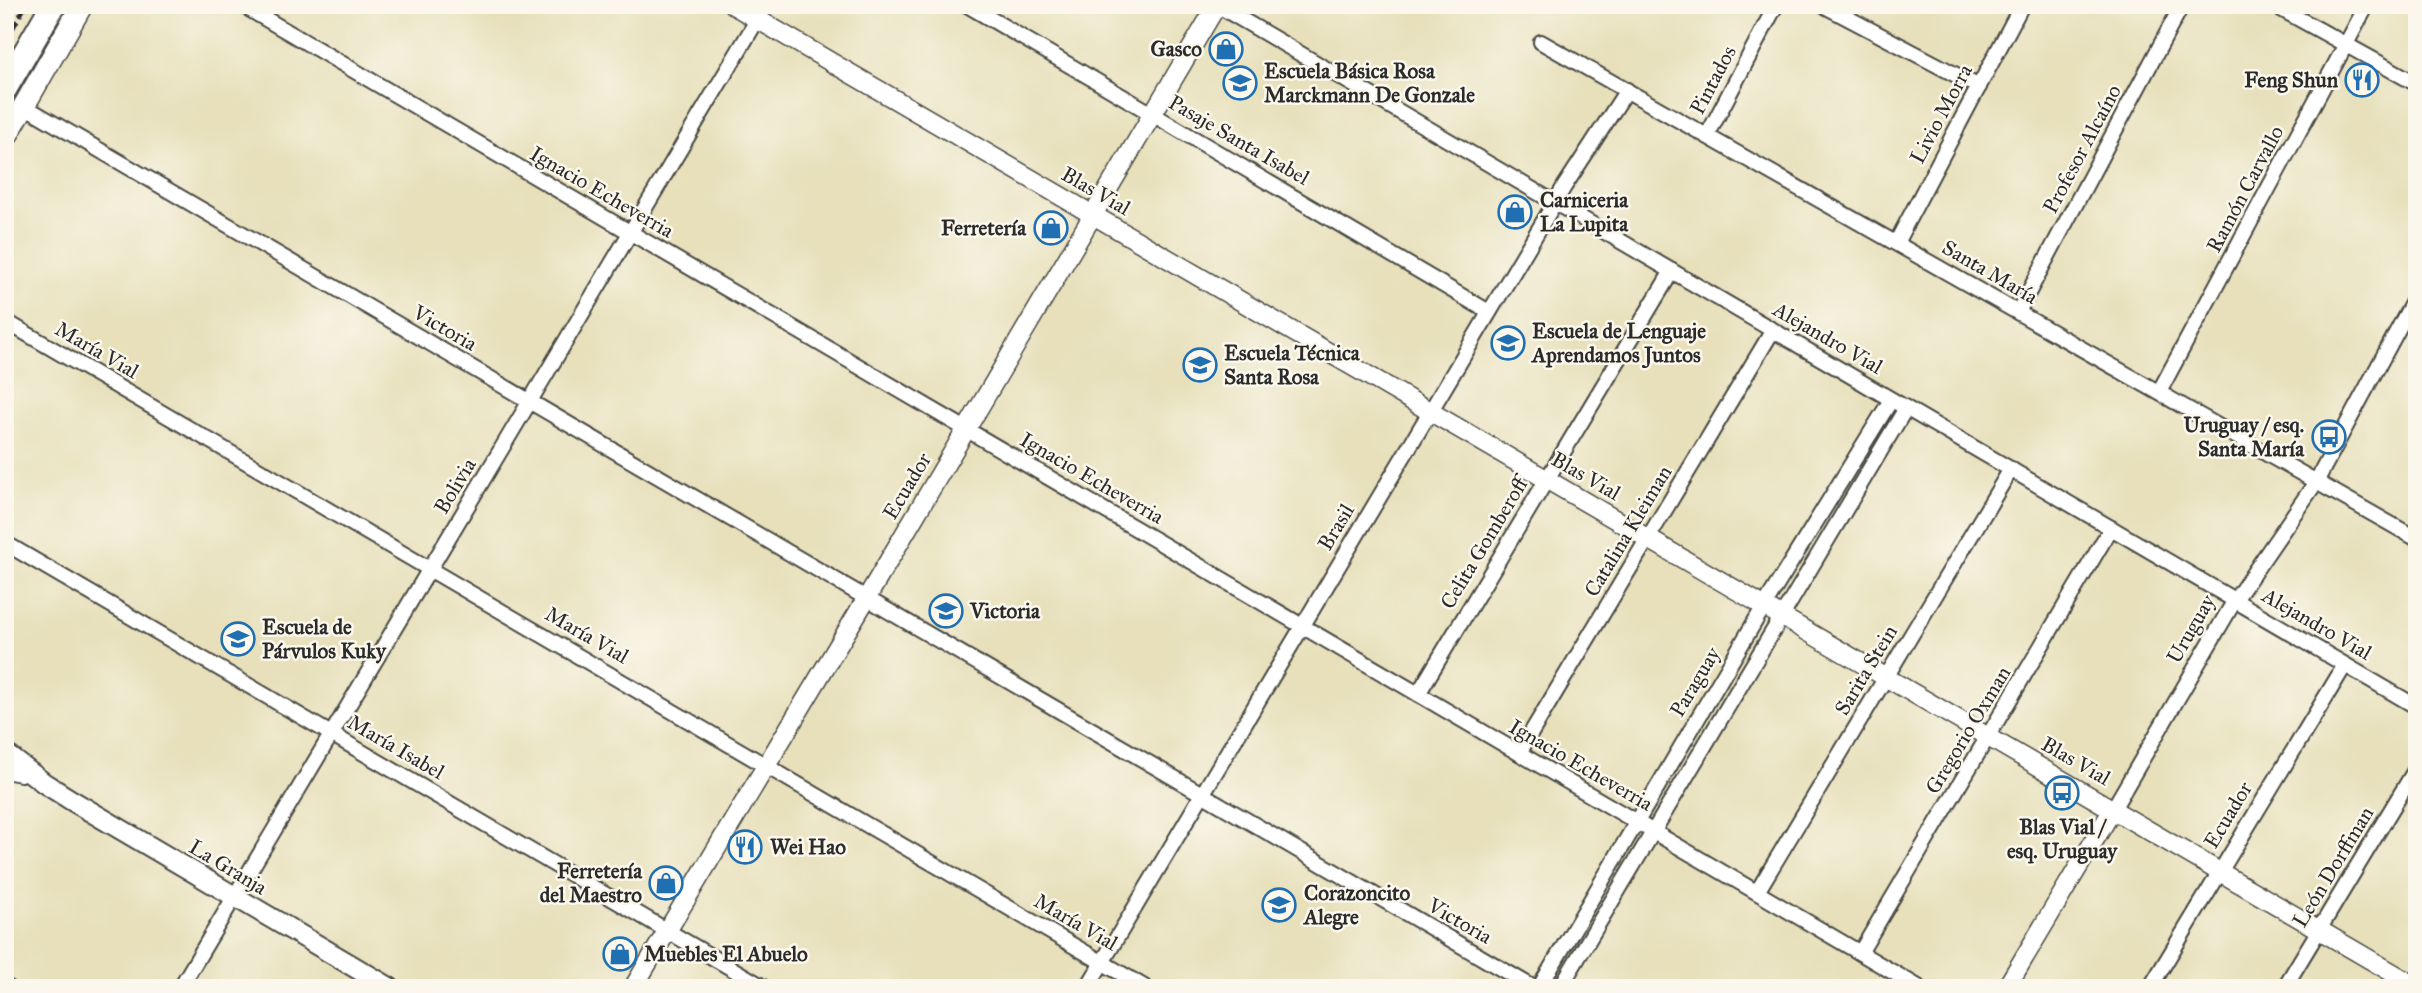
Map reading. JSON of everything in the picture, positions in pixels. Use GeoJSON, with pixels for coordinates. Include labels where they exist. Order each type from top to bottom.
{"type":"FeatureCollection","features":[{"type":"Feature","properties":{"kind":"highway"},"geometry":{"type":"LineString","coordinates":[[5,88],[53,5]]}},
{"type":"Feature","properties":{"kind":"main road"},"geometry":{"type":"LineString","coordinates":[[5,139],[82,5]]}},
{"type":"Feature","properties":{"kind":"main road","name":"La Granja"},"geometry":{"type":"LineString","coordinates":[[5,753],[44,783],[390,988]]}},
{"type":"Feature","properties":{"kind":"main road","name":"La Granja"},"geometry":{"type":"LineString","coordinates":[[10,770],[44,783]]}},
{"type":"Feature","properties":{"kind":"street","name":"Ignacio Echeverria"},"geometry":{"type":"LineString","coordinates":[[242,5],[1920,988]]}},
{"type":"Feature","properties":{"kind":"street","name":"Blas Vial"},"geometry":{"type":"LineString","coordinates":[[733,5],[761,12],[1093,215],[2417,987]]}},
{"type":"Feature","properties":{"kind":"street","name":"Pasaje Santa Isabel"},"geometry":{"type":"LineString","coordinates":[[967,5],[1489,312]]}},
{"type":"Feature","properties":{"kind":"street","name":"Ecuador"},"geometry":{"type":"LineString","coordinates":[[633,988],[967,430],[1217,5]]}},
{"type":"Feature","properties":{"kind":"street","name":"Alejandro Vial"},"geometry":{"type":"LineString","coordinates":[[1217,5],[2417,707]]}},
{"type":"Feature","properties":{"kind":"street","name":"Pintados"},"geometry":{"type":"LineString","coordinates":[[1707,136],[1776,5]]}},
{"type":"Feature","properties":{"kind":"street"},"geometry":{"type":"LineString","coordinates":[[1823,5],[1979,87]]}},
{"type":"Feature","properties":{"kind":"street","name":"Livio Morra"},"geometry":{"type":"LineString","coordinates":[[1896,243],[2022,5]]}},
{"type":"Feature","properties":{"kind":"street","name":"Profesor Alcaíno"},"geometry":{"type":"LineString","coordinates":[[2018,312],[2182,5]]}},
{"type":"Feature","properties":{"kind":"street"},"geometry":{"type":"LineString","coordinates":[[2273,5],[2417,84]]}},
{"type":"Feature","properties":{"kind":"street","name":"Ramón Carvallo"},"geometry":{"type":"LineString","coordinates":[[2159,392],[2367,5]]}},
{"type":"Feature","properties":{"kind":"street","name":"Bolivia"},"geometry":{"type":"LineString","coordinates":[[180,988],[761,12]]}},
{"type":"Feature","properties":{"kind":"street","name":"Santa María"},"geometry":{"type":"LineString","coordinates":[[1541,42],[2417,539]]}},
{"type":"Feature","properties":{"kind":"street","name":"Brasil"},"geometry":{"type":"LineString","coordinates":[[1087,988],[1555,202],[1627,90]]}},
{"type":"Feature","properties":{"kind":"street","name":"Victoria"},"geometry":{"type":"LineString","coordinates":[[24,106],[1536,988]]}},
{"type":"Feature","properties":{"kind":"street","name":"Celita Gomberoff"},"geometry":{"type":"LineString","coordinates":[[1418,694],[1672,271]]}},
{"type":"Feature","properties":{"kind":"street","name":"Uruguay"},"geometry":{"type":"LineString","coordinates":[[2006,988],[2235,600],[2316,482],[2417,294]]}},
{"type":"Feature","properties":{"kind":"street","name":"María Vial"},"geometry":{"type":"LineString","coordinates":[[5,321],[1146,988]]}},
{"type":"Feature","properties":{"kind":"street","name":"Catalina Kleiman"},"geometry":{"type":"LineString","coordinates":[[1519,753],[1773,330]]}},
{"type":"Feature","properties":{"kind":"street","name":"Paraguay"},"geometry":{"type":"LineString","coordinates":[[1536,988],[1764,606],[1892,400]]}},
{"type":"Feature","properties":{"kind":"street","name":"Paraguay"},"geometry":{"type":"LineString","coordinates":[[1560,988],[1906,408]]}},
{"type":"Feature","properties":{"kind":"street","name":"Sarita Stein"},"geometry":{"type":"LineString","coordinates":[[1757,892],[2011,469]]}},
{"type":"Feature","properties":{"kind":"street","name":"Gregorio Oxman"},"geometry":{"type":"LineString","coordinates":[[1860,953],[2111,528]]}},
{"type":"Feature","properties":{"kind":"street","name":"María Isabel"},"geometry":{"type":"LineString","coordinates":[[5,543],[765,988]]}},
{"type":"Feature","properties":{"kind":"street","name":"Ecuador"},"geometry":{"type":"LineString","coordinates":[[2150,988],[2345,665]]}},
{"type":"Feature","properties":{"kind":"street","name":"León Dorffman"},"geometry":{"type":"LineString","coordinates":[[2284,988],[2417,767]]}},
{"type":"Feature","properties":{"kind":"railway"},"geometry":{"type":"LineString","coordinates":[[5,42],[26,5]]}},
{"type":"Feature","properties":{"kind":"place","name":"Gasco"},"geometry":{"type":"Point","coordinates":[1226,49]}},
{"type":"Feature","properties":{"kind":"place","name":"Feng Shun"},"geometry":{"type":"Point","coordinates":[2362,80]}},
{"type":"Feature","properties":{"kind":"place","name":"Escuela Básica Rosa Marckmann De Gonzale"},"geometry":{"type":"Point","coordinates":[1240,83]}},
{"type":"Feature","properties":{"kind":"place","name":"Carniceria La Lupita"},"geometry":{"type":"Point","coordinates":[1515,212]}},
{"type":"Feature","properties":{"kind":"place","name":"Ferretería"},"geometry":{"type":"Point","coordinates":[1051,228]}},
{"type":"Feature","properties":{"kind":"place","name":"Escuela de Lenguaje Aprendamos Juntos"},"geometry":{"type":"Point","coordinates":[1508,343]}},
{"type":"Feature","properties":{"kind":"place","name":"Escuela Técnica Santa Rosa"},"geometry":{"type":"Point","coordinates":[1200,365]}},
{"type":"Feature","properties":{"kind":"place","name":"Uruguay / esq. Santa María"},"geometry":{"type":"Point","coordinates":[2329,437]}},
{"type":"Feature","properties":{"kind":"place","name":"Victoria"},"geometry":{"type":"Point","coordinates":[946,611]}},
{"type":"Feature","properties":{"kind":"place","name":"Escuela de Párvulos Kuky"},"geometry":{"type":"Point","coordinates":[238,639]}},
{"type":"Feature","properties":{"kind":"place","name":"Blas Vial / esq. Uruguay"},"geometry":{"type":"Point","coordinates":[2062,793]}},
{"type":"Feature","properties":{"kind":"place","name":"Wei Hao"},"geometry":{"type":"Point","coordinates":[745,847]}},
{"type":"Feature","properties":{"kind":"place","name":"Ferretería del Maestro"},"geometry":{"type":"Point","coordinates":[666,883]}},
{"type":"Feature","properties":{"kind":"place","name":"Corazoncito Alegre"},"geometry":{"type":"Point","coordinates":[1279,905]}},
{"type":"Feature","properties":{"kind":"place","name":"Muebles El Abuelo"},"geometry":{"type":"Point","coordinates":[620,954]}}]}
